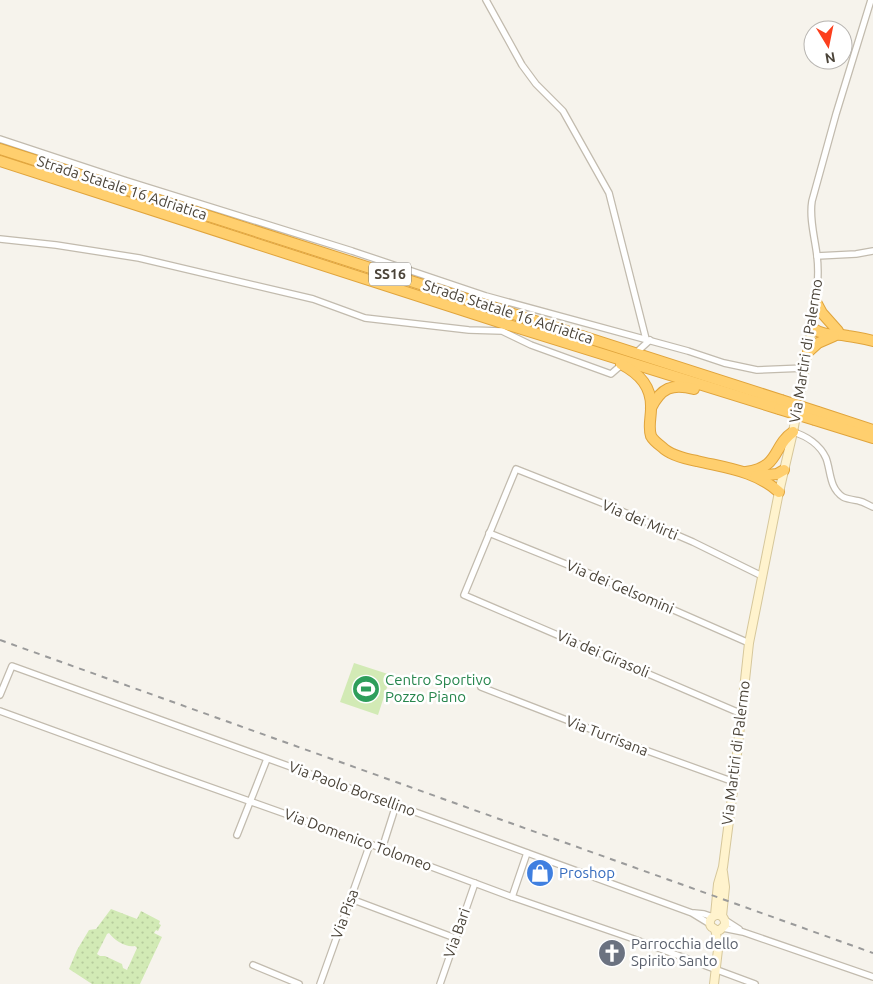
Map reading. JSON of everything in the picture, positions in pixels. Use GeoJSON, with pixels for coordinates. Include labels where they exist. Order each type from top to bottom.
{"type":"FeatureCollection","features":[{"type":"Feature","properties":{"kind":"highway","name":"Strada Statale 16 Adriatica"},"geometry":{"type":"LineString","coordinates":[[0,149],[780,405],[871,429]]}},
{"type":"Feature","properties":{"kind":"highway","name":"Strada Statale 16 Adriatica"},"geometry":{"type":"LineString","coordinates":[[0,161],[761,404],[780,405]]}},
{"type":"Feature","properties":{"kind":"highway"},"geometry":{"type":"LineString","coordinates":[[815,300],[822,313],[841,334]]}},
{"type":"Feature","properties":{"kind":"highway"},"geometry":{"type":"LineString","coordinates":[[812,328],[826,326],[841,334],[873,341]]}},
{"type":"Feature","properties":{"kind":"highway"},"geometry":{"type":"LineString","coordinates":[[808,352],[818,343],[841,334]]}},
{"type":"Feature","properties":{"kind":"highway","name":"SS16"},"geometry":{"type":"LineString","coordinates":[[595,352],[638,374],[646,384],[650,395],[649,423],[652,437],[664,450],[684,458],[746,472],[765,481],[779,492]]}},
{"type":"Feature","properties":{"kind":"highway","name":"SS16"},"geometry":{"type":"LineString","coordinates":[[651,409],[656,398],[663,391],[678,386],[686,386],[745,404],[761,404]]}},
{"type":"Feature","properties":{"kind":"highway","name":"Strada Statale 16 Adriatica"},"geometry":{"type":"LineString","coordinates":[[817,416],[873,438]]}},
{"type":"Feature","properties":{"kind":"highway"},"geometry":{"type":"LineString","coordinates":[[766,466],[776,456],[787,436],[793,432]]}},
{"type":"Feature","properties":{"kind":"highway","name":"SS16"},"geometry":{"type":"LineString","coordinates":[[746,472],[756,471],[766,466],[784,470]]}},
{"type":"Feature","properties":{"kind":"highway"},"geometry":{"type":"LineString","coordinates":[[756,476],[777,474],[784,470]]}},
{"type":"Feature","properties":{"kind":"street"},"geometry":{"type":"LineString","coordinates":[[486,0],[526,71],[563,111],[609,193],[648,339]]}},
{"type":"Feature","properties":{"kind":"street","name":"Via Martiri di Palermo"},"geometry":{"type":"LineString","coordinates":[[714,984],[718,946],[718,922],[725,886],[723,867],[749,643],[793,432],[812,328],[818,277],[811,213],[814,190],[872,0]]}},
{"type":"Feature","properties":{"kind":"street"},"geometry":{"type":"LineString","coordinates":[[0,139],[486,296],[688,350],[724,363],[757,370],[805,368]]}},
{"type":"Feature","properties":{"kind":"street"},"geometry":{"type":"LineString","coordinates":[[0,239],[56,245],[139,258],[313,299],[366,318],[469,330],[502,331],[531,345],[611,374],[619,367]]}},
{"type":"Feature","properties":{"kind":"street"},"geometry":{"type":"LineString","coordinates":[[817,256],[873,251]]}},
{"type":"Feature","properties":{"kind":"street"},"geometry":{"type":"LineString","coordinates":[[639,350],[648,339]]}},
{"type":"Feature","properties":{"kind":"street"},"geometry":{"type":"LineString","coordinates":[[793,432],[802,435],[819,447],[826,459],[834,487],[843,497],[873,507]]}},
{"type":"Feature","properties":{"kind":"street","name":"Via dei Mirti"},"geometry":{"type":"LineString","coordinates":[[489,533],[516,469],[693,542],[762,576]]}},
{"type":"Feature","properties":{"kind":"street","name":"Via dei Girasoli"},"geometry":{"type":"LineString","coordinates":[[489,533],[464,594],[742,714]]}},
{"type":"Feature","properties":{"kind":"street","name":"Via dei Gelsomini"},"geometry":{"type":"LineString","coordinates":[[489,533],[603,579],[749,643]]}},
{"type":"Feature","properties":{"kind":"street","name":"Via Paolo Borsellino"},"geometry":{"type":"LineString","coordinates":[[0,695],[12,666],[718,922]]}},
{"type":"Feature","properties":{"kind":"street","name":"Via Turrisana"},"geometry":{"type":"LineString","coordinates":[[481,688],[734,782]]}},
{"type":"Feature","properties":{"kind":"street","name":"Via Domenico Tolomeo"},"geometry":{"type":"LineString","coordinates":[[0,711],[756,984]]}},
{"type":"Feature","properties":{"kind":"street"},"geometry":{"type":"LineString","coordinates":[[237,835],[267,759]]}},
{"type":"Feature","properties":{"kind":"street"},"geometry":{"type":"LineString","coordinates":[[382,849],[396,805]]}},
{"type":"Feature","properties":{"kind":"street","name":"Via Pisa"},"geometry":{"type":"LineString","coordinates":[[320,984],[370,844]]}},
{"type":"Feature","properties":{"kind":"street"},"geometry":{"type":"LineString","coordinates":[[512,897],[527,853]]}},
{"type":"Feature","properties":{"kind":"street","name":"Via Bari"},"geometry":{"type":"LineString","coordinates":[[440,984],[475,883]]}},
{"type":"Feature","properties":{"kind":"street"},"geometry":{"type":"LineString","coordinates":[[351,899],[455,938]]}},
{"type":"Feature","properties":{"kind":"street"},"geometry":{"type":"LineString","coordinates":[[718,922],[873,977]]}},
{"type":"Feature","properties":{"kind":"street"},"geometry":{"type":"LineString","coordinates":[[253,965],[299,984]]}},
{"type":"Feature","properties":{"kind":"green space","name":"Centro Sportivo Pozzo Piano"},"geometry":{"type":"Polygon","coordinates":[[[354,663],[391,675],[378,715],[340,702],[354,663]]]}},
{"type":"Feature","properties":{"kind":"green space"},"geometry":{"type":"Polygon","coordinates":[[[111,909],[137,919],[141,911],[160,921],[159,924],[161,925],[158,931],[156,930],[154,933],[162,937],[140,984],[92,984],[69,969],[77,950],[89,930],[96,929],[111,909]],[[109,933],[107,934],[97,954],[122,964],[123,968],[127,970],[137,948],[120,943],[109,933]]]}},
{"type":"Feature","properties":{"kind":"railway"},"geometry":{"type":"LineString","coordinates":[[0,640],[873,953]]}},
{"type":"Feature","properties":{"kind":"place","name":"Centro Sportivo Pozzo Piano"},"geometry":{"type":"Point","coordinates":[366,689]}},
{"type":"Feature","properties":{"kind":"place","name":"Proshop"},"geometry":{"type":"Point","coordinates":[540,873]}},
{"type":"Feature","properties":{"kind":"place","name":"Parrocchia dello Spirito Santo"},"geometry":{"type":"Point","coordinates":[612,953]}}]}
